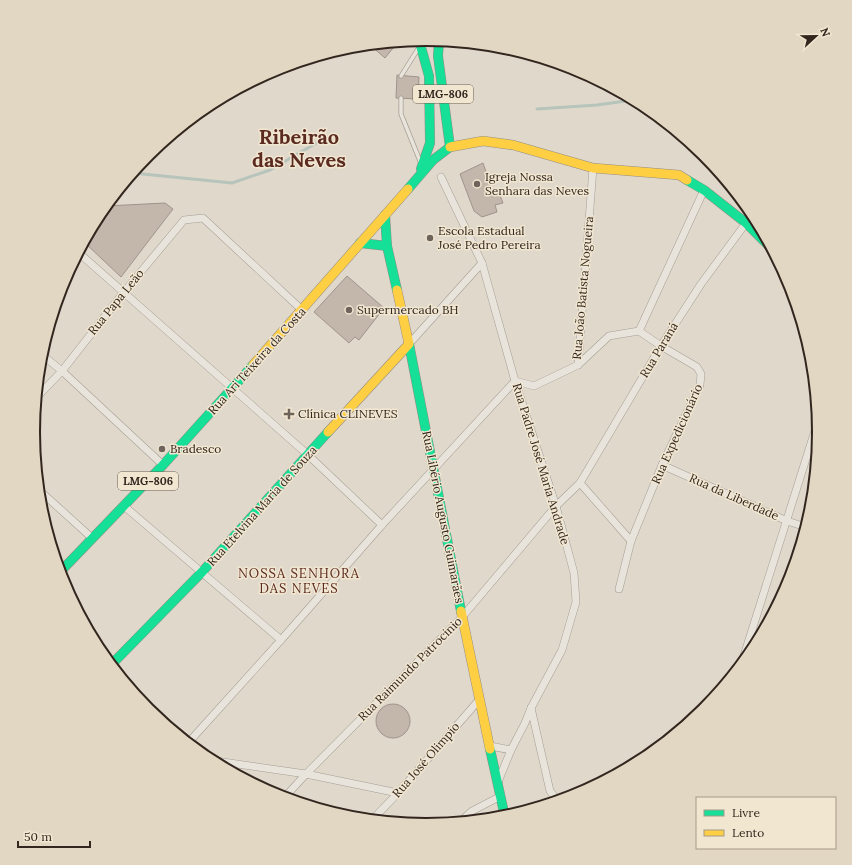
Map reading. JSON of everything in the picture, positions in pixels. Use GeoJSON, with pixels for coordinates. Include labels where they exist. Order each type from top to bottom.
{"type":"FeatureCollection","features":[{"type":"Feature","properties":{"kind":"main road","name":"LMG-806"},"geometry":{"type":"LineString","coordinates":[[421,46],[429,76],[430,143],[421,171]]}},
{"type":"Feature","properties":{"kind":"main road","name":"LMG-806"},"geometry":{"type":"LineString","coordinates":[[438,46],[450,147]]}},
{"type":"Feature","properties":{"kind":"main road"},"geometry":{"type":"LineString","coordinates":[[430,143],[450,147],[483,141],[513,145],[593,168],[680,175],[704,190],[746,223],[756,233]]}},
{"type":"Feature","properties":{"kind":"main road","name":"Rua Ari Teixeira da Costa"},"geometry":{"type":"LineString","coordinates":[[64,568],[163,465],[233,388],[385,215],[421,171],[433,159],[450,147]]}},
{"type":"Feature","properties":{"kind":"main road","name":"Rua Libério Augusto Guimarães"},"geometry":{"type":"LineString","coordinates":[[385,215],[387,246],[409,344],[479,700],[504,810]]}},
{"type":"Feature","properties":{"kind":"main road"},"geometry":{"type":"LineString","coordinates":[[360,243],[387,246]]}},
{"type":"Feature","properties":{"kind":"main road","name":"Rua Etelvina Maria de Souza"},"geometry":{"type":"LineString","coordinates":[[115,661],[202,572],[307,454],[409,344]]}},
{"type":"Feature","properties":{"kind":"street","name":"Rua João Batista Nogueira"},"geometry":{"type":"LineString","coordinates":[[515,381],[534,386],[578,365],[593,168]]}},
{"type":"Feature","properties":{"kind":"street","name":"Rua Padre José Maria Andrade"},"geometry":{"type":"LineString","coordinates":[[442,177],[482,263],[515,381],[556,506],[574,573],[576,602],[562,650],[531,708],[498,782]]}},
{"type":"Feature","properties":{"kind":"street"},"geometry":{"type":"LineString","coordinates":[[578,365],[609,336],[639,331],[704,190]]}},
{"type":"Feature","properties":{"kind":"street","name":"Rua Papa Leão"},"geometry":{"type":"LineString","coordinates":[[42,392],[62,371],[124,292],[184,220],[203,218],[302,310]]}},
{"type":"Feature","properties":{"kind":"street","name":"Rua Paraná"},"geometry":{"type":"LineString","coordinates":[[556,506],[580,483],[661,346],[701,284],[746,223]]}},
{"type":"Feature","properties":{"kind":"street"},"geometry":{"type":"LineString","coordinates":[[83,256],[307,454],[382,525]]}},
{"type":"Feature","properties":{"kind":"street"},"geometry":{"type":"LineString","coordinates":[[409,344],[482,263]]}},
{"type":"Feature","properties":{"kind":"street","name":"Rua Expedicionário"},"geometry":{"type":"LineString","coordinates":[[619,589],[631,541],[662,465],[700,384],[701,374],[697,367],[639,331]]}},
{"type":"Feature","properties":{"kind":"street"},"geometry":{"type":"LineString","coordinates":[[47,359],[163,465]]}},
{"type":"Feature","properties":{"kind":"street"},"geometry":{"type":"LineString","coordinates":[[191,739],[382,525],[515,381]]}},
{"type":"Feature","properties":{"kind":"street"},"geometry":{"type":"LineString","coordinates":[[747,647],[812,441]]}},
{"type":"Feature","properties":{"kind":"street","name":"Rua da Liberdade"},"geometry":{"type":"LineString","coordinates":[[662,465],[787,522],[801,526]]}},
{"type":"Feature","properties":{"kind":"street"},"geometry":{"type":"LineString","coordinates":[[580,483],[631,541]]}},
{"type":"Feature","properties":{"kind":"street"},"geometry":{"type":"LineString","coordinates":[[45,495],[92,538]]}},
{"type":"Feature","properties":{"kind":"street"},"geometry":{"type":"LineString","coordinates":[[124,506],[281,640]]}},
{"type":"Feature","properties":{"kind":"street","name":"Rua Raimundo Patrocinio"},"geometry":{"type":"LineString","coordinates":[[289,793],[462,616],[556,506]]}},
{"type":"Feature","properties":{"kind":"street","name":"Rua José Olimpio"},"geometry":{"type":"LineString","coordinates":[[377,815],[398,793],[479,700]]}},
{"type":"Feature","properties":{"kind":"street"},"geometry":{"type":"LineString","coordinates":[[531,708],[550,791],[554,796]]}},
{"type":"Feature","properties":{"kind":"street"},"geometry":{"type":"LineString","coordinates":[[490,746],[512,750]]}},
{"type":"Feature","properties":{"kind":"street"},"geometry":{"type":"LineString","coordinates":[[226,762],[306,774],[398,793]]}},
{"type":"Feature","properties":{"kind":"street"},"geometry":{"type":"LineString","coordinates":[[466,816],[472,811],[501,796]]}},
{"type":"Feature","properties":{"kind":"lane"},"geometry":{"type":"LineString","coordinates":[[401,76],[418,46]]}},
{"type":"Feature","properties":{"kind":"lane"},"geometry":{"type":"LineString","coordinates":[[401,98],[401,114],[421,171]]}},
{"type":"Feature","properties":{"kind":"building"},"geometry":{"type":"Polygon","coordinates":[[[393,48],[385,58],[376,50],[393,48]]]}},
{"type":"Feature","properties":{"kind":"building"},"geometry":{"type":"Polygon","coordinates":[[[397,75],[419,77],[418,99],[396,98],[397,75]]]}},
{"type":"Feature","properties":{"kind":"building","name":"Igreja Nossa Senhara das Neves"},"geometry":{"type":"Polygon","coordinates":[[[483,163],[494,195],[499,193],[503,203],[495,205],[497,212],[482,217],[474,211],[460,174],[483,163]]]}},
{"type":"Feature","properties":{"kind":"building"},"geometry":{"type":"Polygon","coordinates":[[[165,203],[173,209],[121,277],[88,246],[114,206],[165,203]]]}},
{"type":"Feature","properties":{"kind":"building","name":"Supermercado BH"},"geometry":{"type":"Polygon","coordinates":[[[347,276],[384,308],[359,340],[355,337],[349,343],[314,312],[347,276]]]}},
{"type":"Feature","properties":{"kind":"building"},"geometry":{"type":"Polygon","coordinates":[[[390,704],[396,704],[400,705],[407,711],[410,721],[409,728],[403,735],[396,738],[390,738],[386,737],[379,731],[376,724],[376,718],[377,714],[383,707],[390,704]]]}},
{"type":"Feature","properties":{"kind":"waterway","name":"Ribeirão das Neves"},"geometry":{"type":"LineString","coordinates":[[537,109],[597,105],[624,101]]}},
{"type":"Feature","properties":{"kind":"waterway","name":"Ribeirão das Neves"},"geometry":{"type":"LineString","coordinates":[[140,174],[232,183],[270,170],[325,138]]}},
{"type":"Feature","properties":{"kind":"traffic: fast"},"geometry":{"type":"LineString","coordinates":[[421,46],[429,76],[430,143],[421,169]]}},
{"type":"Feature","properties":{"kind":"traffic: fast"},"geometry":{"type":"LineString","coordinates":[[439,47],[438,56],[450,147]]}},
{"type":"Feature","properties":{"kind":"traffic: fast"},"geometry":{"type":"LineString","coordinates":[[408,189],[433,160],[450,147]]}},
{"type":"Feature","properties":{"kind":"traffic: fast"},"geometry":{"type":"LineString","coordinates":[[687,180],[704,190],[746,223],[756,233]]}},
{"type":"Feature","properties":{"kind":"traffic: fast"},"geometry":{"type":"LineString","coordinates":[[385,215],[387,246],[397,290]]}},
{"type":"Feature","properties":{"kind":"traffic: fast"},"geometry":{"type":"LineString","coordinates":[[360,243],[387,246]]}},
{"type":"Feature","properties":{"kind":"traffic: fast"},"geometry":{"type":"LineString","coordinates":[[409,344],[461,611]]}},
{"type":"Feature","properties":{"kind":"traffic: fast"},"geometry":{"type":"LineString","coordinates":[[64,568],[163,465],[253,365]]}},
{"type":"Feature","properties":{"kind":"traffic: fast"},"geometry":{"type":"LineString","coordinates":[[115,661],[202,572],[328,432]]}},
{"type":"Feature","properties":{"kind":"traffic: fast"},"geometry":{"type":"LineString","coordinates":[[490,749],[504,810]]}},
{"type":"Feature","properties":{"kind":"traffic: slow"},"geometry":{"type":"LineString","coordinates":[[450,147],[483,141],[513,145],[593,168],[679,175],[687,180]]}},
{"type":"Feature","properties":{"kind":"traffic: slow"},"geometry":{"type":"LineString","coordinates":[[253,365],[408,189]]}},
{"type":"Feature","properties":{"kind":"traffic: slow"},"geometry":{"type":"LineString","coordinates":[[328,432],[409,344],[397,290]]}},
{"type":"Feature","properties":{"kind":"traffic: slow"},"geometry":{"type":"LineString","coordinates":[[461,611],[490,749]]}},
{"type":"Feature","properties":{"kind":"place","name":"Igreja Nossa Senhara das Neves"},"geometry":{"type":"Point","coordinates":[477,184]}},
{"type":"Feature","properties":{"kind":"place","name":"Escola Estadual José Pedro Pereira"},"geometry":{"type":"Point","coordinates":[430,238]}},
{"type":"Feature","properties":{"kind":"place","name":"Supermercado BH"},"geometry":{"type":"Point","coordinates":[349,310]}},
{"type":"Feature","properties":{"kind":"place","name":"Clínica CLINEVES"},"geometry":{"type":"Point","coordinates":[289,414]}},
{"type":"Feature","properties":{"kind":"place","name":"Bradesco"},"geometry":{"type":"Point","coordinates":[162,449]}},
{"type":"Feature","properties":{"kind":"district","name":"Ribeirão das Neves"},"geometry":{"type":"Point","coordinates":[299,148]}},
{"type":"Feature","properties":{"kind":"district","name":"NOSSA SENHORA DAS NEVES"},"geometry":{"type":"Point","coordinates":[299,580]}}]}
